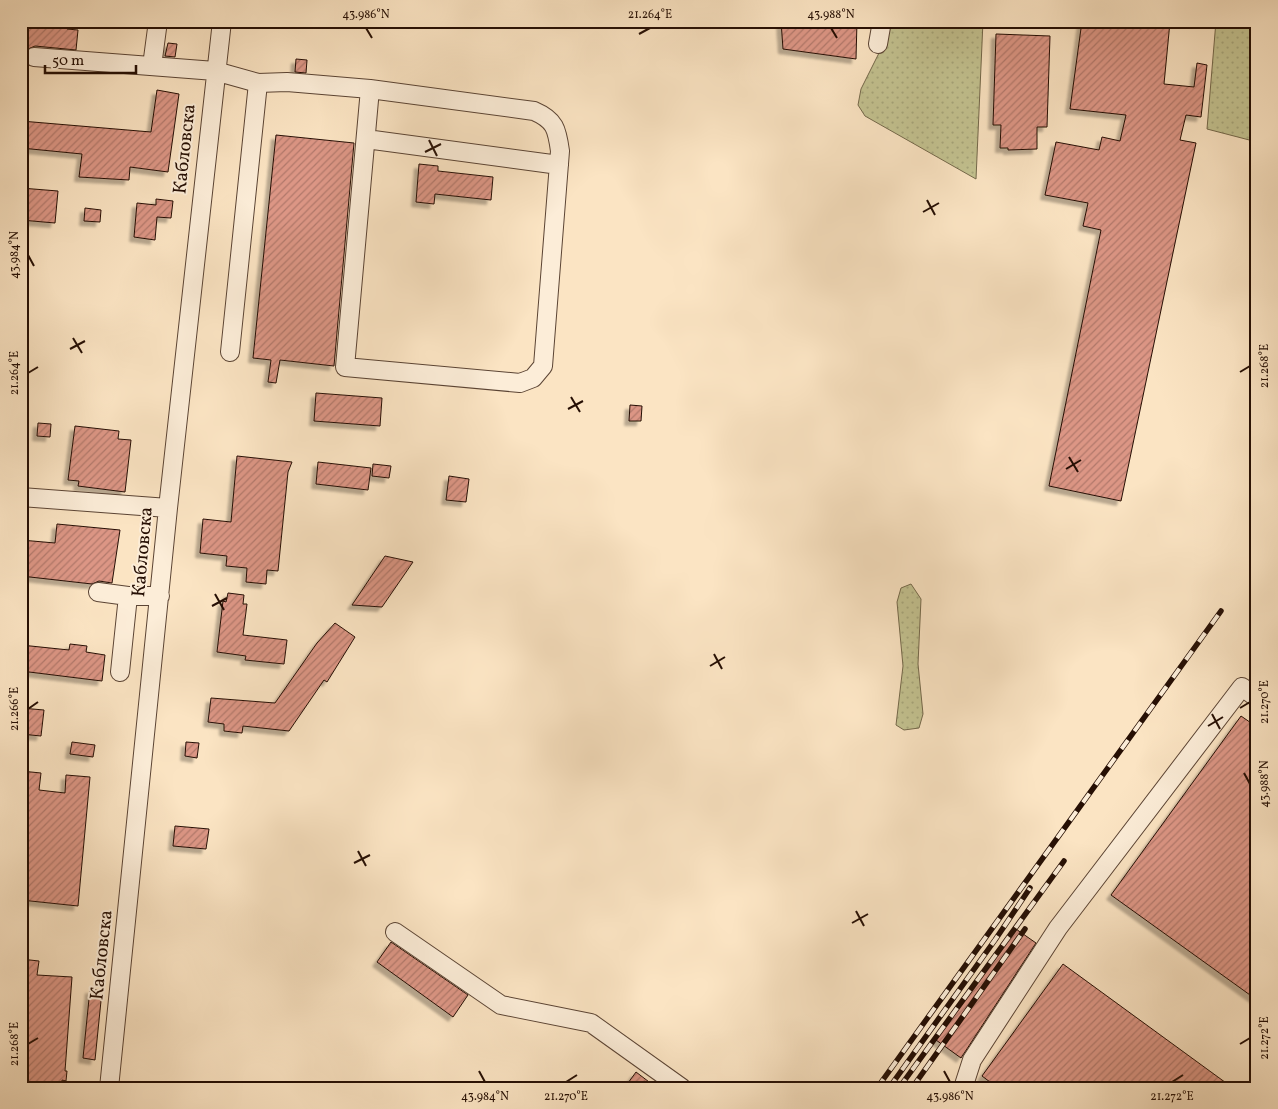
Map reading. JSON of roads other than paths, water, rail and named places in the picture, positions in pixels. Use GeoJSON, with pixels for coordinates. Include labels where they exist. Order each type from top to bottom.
{"type":"FeatureCollection","features":[{"type":"Feature","properties":{"kind":"street"},"geometry":{"type":"LineString","coordinates":[[152,66],[158,21]]}},
{"type":"Feature","properties":{"kind":"street","name":"Кабловска"},"geometry":{"type":"LineString","coordinates":[[109,1088],[168,508],[222,21]]}},
{"type":"Feature","properties":{"kind":"street"},"geometry":{"type":"LineString","coordinates":[[878,44],[882,21]]}},
{"type":"Feature","properties":{"kind":"street"},"geometry":{"type":"LineString","coordinates":[[34,57],[215,71],[258,84],[287,82],[370,89],[534,111],[547,117],[557,130],[560,151],[543,366],[533,378],[520,383],[345,367],[370,89]]}},
{"type":"Feature","properties":{"kind":"street"},"geometry":{"type":"LineString","coordinates":[[230,352],[258,84]]}},
{"type":"Feature","properties":{"kind":"street"},"geometry":{"type":"LineString","coordinates":[[366,139],[559,165]]}},
{"type":"Feature","properties":{"kind":"street"},"geometry":{"type":"LineString","coordinates":[[21,498],[168,508]]}},
{"type":"Feature","properties":{"kind":"street"},"geometry":{"type":"LineString","coordinates":[[98,592],[128,596],[160,596]]}},
{"type":"Feature","properties":{"kind":"street"},"geometry":{"type":"LineString","coordinates":[[120,672],[128,596]]}},
{"type":"Feature","properties":{"kind":"street"},"geometry":{"type":"LineString","coordinates":[[963,1088],[972,1060],[1058,928],[1242,687],[1257,698]]}},
{"type":"Feature","properties":{"kind":"street"},"geometry":{"type":"LineString","coordinates":[[395,932],[501,1005],[591,1023],[676,1086]]}},
{"type":"Feature","properties":{"kind":"railway"},"geometry":{"type":"LineString","coordinates":[[877,1088],[1221,611]]}},
{"type":"Feature","properties":{"kind":"railway"},"geometry":{"type":"LineString","coordinates":[[899,1088],[1064,861]]}},
{"type":"Feature","properties":{"kind":"railway"},"geometry":{"type":"LineString","coordinates":[[889,1088],[1030,888]]}},
{"type":"Feature","properties":{"kind":"railway"},"geometry":{"type":"LineString","coordinates":[[912,1088],[1025,929]]}}]}
